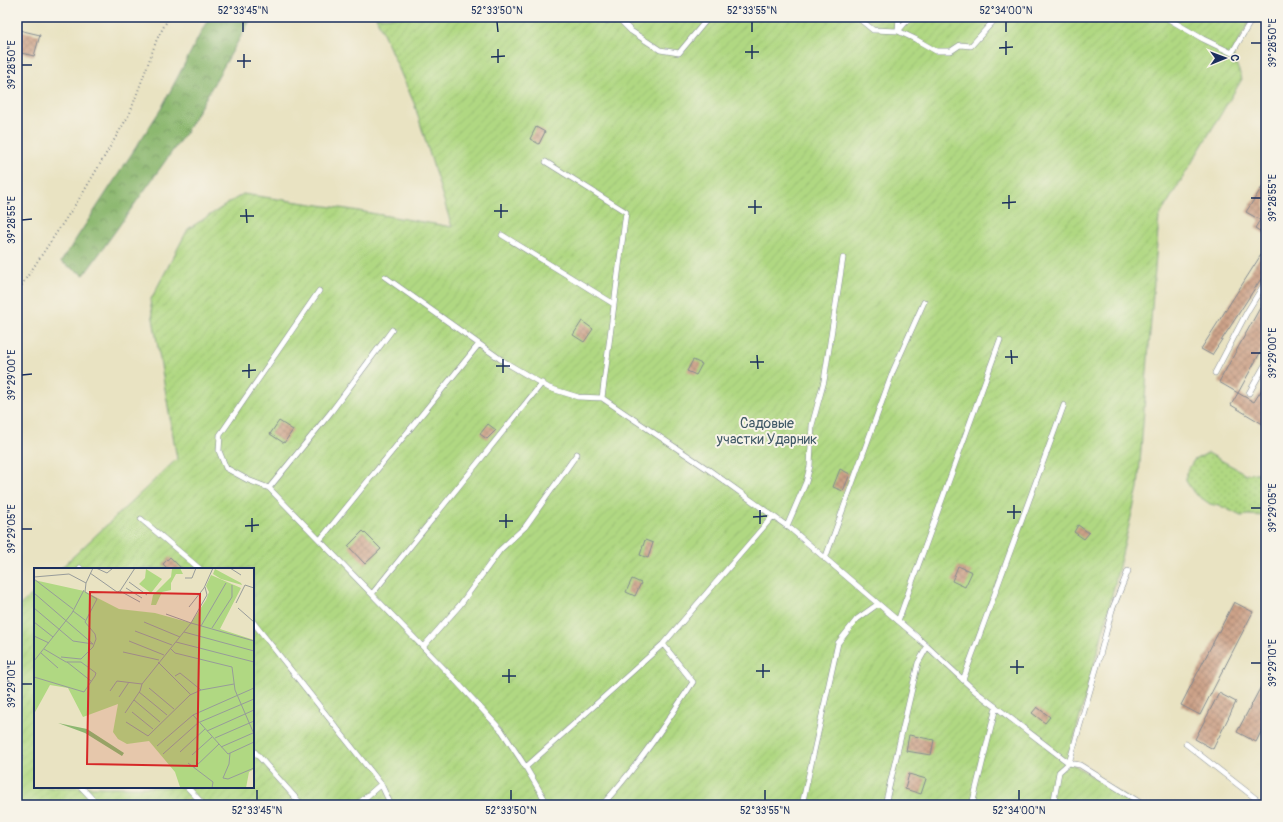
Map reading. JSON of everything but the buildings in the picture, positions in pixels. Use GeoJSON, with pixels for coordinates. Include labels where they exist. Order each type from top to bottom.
{"type":"FeatureCollection","features":[{"type":"Feature","properties":{"kind":"lane"},"geometry":{"type":"LineString","coordinates":[[596,17],[603,21],[620,18],[632,31],[660,50],[678,53],[709,17]]}},
{"type":"Feature","properties":{"kind":"lane"},"geometry":{"type":"LineString","coordinates":[[857,17],[873,30],[898,32],[915,39],[936,51],[951,51],[960,45],[971,46],[997,17]]}},
{"type":"Feature","properties":{"kind":"lane"},"geometry":{"type":"LineString","coordinates":[[898,32],[899,17]]}},
{"type":"Feature","properties":{"kind":"lane"},"geometry":{"type":"LineString","coordinates":[[898,32],[910,17]]}},
{"type":"Feature","properties":{"kind":"lane"},"geometry":{"type":"LineString","coordinates":[[1165,17],[1202,39],[1232,53],[1253,17]]}},
{"type":"Feature","properties":{"kind":"lane"},"geometry":{"type":"LineString","coordinates":[[546,162],[626,212],[602,398]]}},
{"type":"Feature","properties":{"kind":"lane"},"geometry":{"type":"LineString","coordinates":[[502,235],[614,304]]}},
{"type":"Feature","properties":{"kind":"lane"},"geometry":{"type":"LineString","coordinates":[[787,526],[806,482],[810,466],[812,425],[824,381],[843,258]]}},
{"type":"Feature","properties":{"kind":"lane"},"geometry":{"type":"LineString","coordinates":[[385,277],[479,344],[542,384],[549,388],[578,397],[602,398],[709,470],[787,526],[898,621],[963,680],[1069,764],[1080,766],[1144,805]]}},
{"type":"Feature","properties":{"kind":"lane"},"geometry":{"type":"LineString","coordinates":[[1215,373],[1247,312],[1266,283]]}},
{"type":"Feature","properties":{"kind":"lane"},"geometry":{"type":"LineString","coordinates":[[319,291],[220,435],[219,451],[226,468],[248,480],[269,488],[423,647],[502,731],[526,767],[548,805]]}},
{"type":"Feature","properties":{"kind":"lane"},"geometry":{"type":"LineString","coordinates":[[825,559],[893,371],[924,302]]}},
{"type":"Feature","properties":{"kind":"lane"},"geometry":{"type":"LineString","coordinates":[[269,488],[331,412],[392,330]]}},
{"type":"Feature","properties":{"kind":"lane"},"geometry":{"type":"LineString","coordinates":[[898,621],[1000,340]]}},
{"type":"Feature","properties":{"kind":"lane"},"geometry":{"type":"LineString","coordinates":[[320,540],[479,344]]}},
{"type":"Feature","properties":{"kind":"lane"},"geometry":{"type":"LineString","coordinates":[[1249,393],[1266,363]]}},
{"type":"Feature","properties":{"kind":"lane"},"geometry":{"type":"LineString","coordinates":[[372,594],[542,384]]}},
{"type":"Feature","properties":{"kind":"lane"},"geometry":{"type":"LineString","coordinates":[[963,680],[1064,405]]}},
{"type":"Feature","properties":{"kind":"lane"},"geometry":{"type":"LineString","coordinates":[[423,647],[460,605],[500,550],[525,527],[577,454]]}},
{"type":"Feature","properties":{"kind":"lane"},"geometry":{"type":"LineString","coordinates":[[526,767],[663,644],[773,516]]}},
{"type":"Feature","properties":{"kind":"lane"},"geometry":{"type":"LineString","coordinates":[[141,519],[199,568]]}},
{"type":"Feature","properties":{"kind":"lane"},"geometry":{"type":"LineString","coordinates":[[1053,805],[1059,772],[1069,764],[1112,610],[1128,571]]}},
{"type":"Feature","properties":{"kind":"lane"},"geometry":{"type":"LineString","coordinates":[[802,805],[838,643],[857,619],[878,604]]}},
{"type":"Feature","properties":{"kind":"lane"},"geometry":{"type":"LineString","coordinates":[[254,623],[381,784],[391,805]]}},
{"type":"Feature","properties":{"kind":"lane"},"geometry":{"type":"LineString","coordinates":[[602,805],[620,785],[660,733],[693,682],[663,644]]}},
{"type":"Feature","properties":{"kind":"lane"},"geometry":{"type":"LineString","coordinates":[[885,805],[918,663],[927,647]]}},
{"type":"Feature","properties":{"kind":"lane"},"geometry":{"type":"LineString","coordinates":[[972,805],[996,707]]}},
{"type":"Feature","properties":{"kind":"lane"},"geometry":{"type":"LineString","coordinates":[[1186,744],[1264,805]]}},
{"type":"Feature","properties":{"kind":"lane"},"geometry":{"type":"LineString","coordinates":[[254,751],[302,805]]}},
{"type":"Feature","properties":{"kind":"lane"},"geometry":{"type":"LineString","coordinates":[[357,805],[381,784]]}},
{"type":"Feature","properties":{"kind":"lane"},"geometry":{"type":"LineString","coordinates":[[82,788],[98,805]]}},
{"type":"Feature","properties":{"kind":"lane"},"geometry":{"type":"LineString","coordinates":[[188,788],[204,805]]}},
{"type":"Feature","properties":{"kind":"path"},"geometry":{"type":"LineString","coordinates":[[17,292],[83,193],[130,114],[157,39],[169,17]]}},
{"type":"Feature","properties":{"kind":"green space"},"geometry":{"type":"Polygon","coordinates":[[[209,17],[252,17],[186,132],[84,275],[61,262],[161,109],[209,17]]]}},
{"type":"Feature","properties":{"kind":"green space","name":"Садовые участки Ударник"},"geometry":{"type":"Polygon","coordinates":[[[376,17],[1252,17],[1232,53],[1242,79],[1159,217],[1138,488],[1106,620],[1068,761],[1137,805],[17,805],[17,608],[34,593],[34,788],[254,788],[254,568],[61,568],[177,459],[150,301],[188,229],[243,194],[347,209],[452,227],[414,103],[376,17]]]}},
{"type":"Feature","properties":{"kind":"green space"},"geometry":{"type":"Polygon","coordinates":[[[1208,453],[1246,474],[1266,472],[1266,516],[1241,516],[1223,507],[1210,504],[1194,493],[1186,481],[1186,473],[1194,460],[1208,453]]]}}]}
